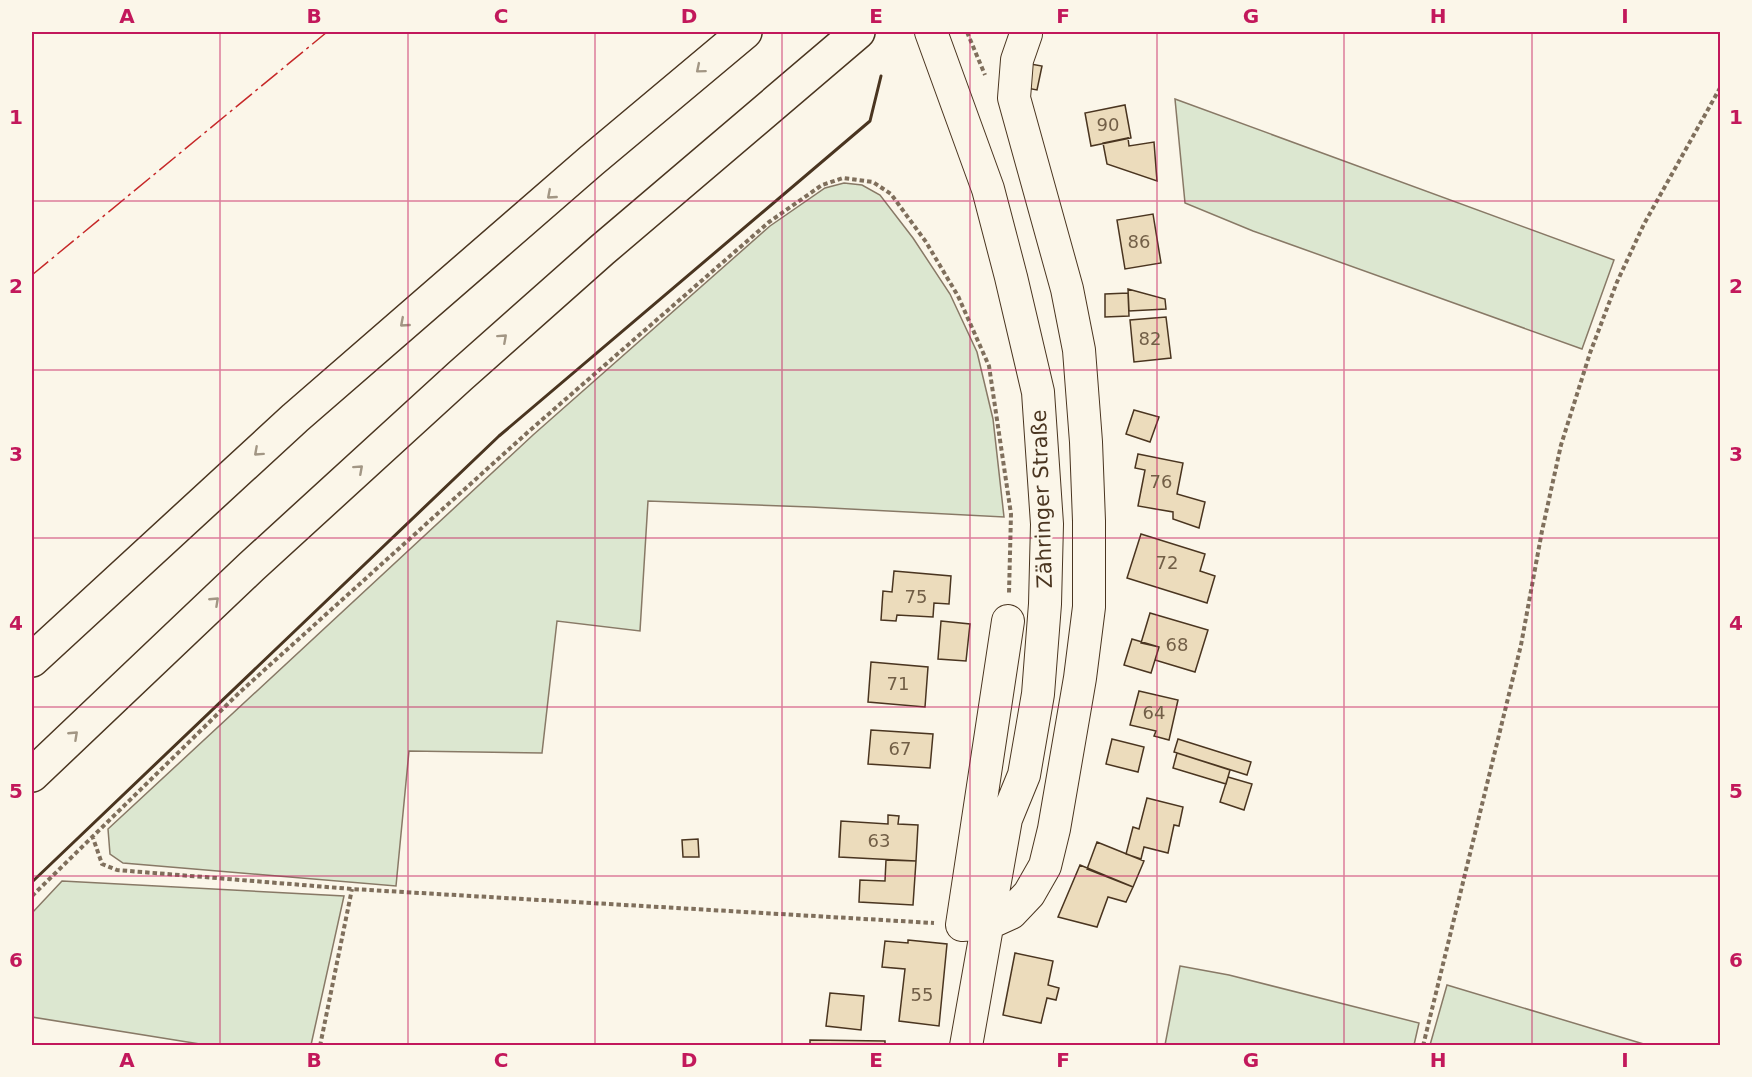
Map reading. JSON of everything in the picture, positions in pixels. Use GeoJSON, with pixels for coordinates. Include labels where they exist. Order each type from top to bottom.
{"type":"FeatureCollection","features":[{"type":"Feature","properties":{"kind":"highway"},"geometry":{"type":"LineString","coordinates":[[32,660],[296,418],[591,161],[745,32]]}},
{"type":"Feature","properties":{"kind":"highway"},"geometry":{"type":"LineString","coordinates":[[32,776],[251,567],[460,376],[602,250],[858,32]]}},
{"type":"Feature","properties":{"kind":"street","name":"Zähringer Straße"},"geometry":{"type":"LineString","coordinates":[[931,32],[988,189],[1025,334],[1038,392],[1047,524],[1045,604],[1038,694],[1024,775],[1006,819],[975,924],[966,1046]]}},
{"type":"Feature","properties":{"kind":"street"},"geometry":{"type":"LineString","coordinates":[[1008,621],[975,924],[1011,913],[1029,894],[1045,866],[1054,830],[1080,678],[1089,607],[1087,453],[1079,350],[1067,289],[1014,98],[1017,60],[1026,34]]}},
{"type":"Feature","properties":{"kind":"path"},"geometry":{"type":"LineString","coordinates":[[1424,1046],[1521,645],[1542,531],[1564,435],[1590,353],[1644,224],[1720,88]]}},
{"type":"Feature","properties":{"kind":"path"},"geometry":{"type":"LineString","coordinates":[[32,896],[249,684],[519,440],[769,222],[822,185],[843,178],[873,182],[891,194],[926,242],[958,296],[989,366],[1011,514],[1008,621]]}},
{"type":"Feature","properties":{"kind":"path"},"geometry":{"type":"LineString","coordinates":[[92,835],[102,864],[117,870],[352,889],[975,924]]}},
{"type":"Feature","properties":{"kind":"path"},"geometry":{"type":"LineString","coordinates":[[320,1046],[352,889]]}},
{"type":"Feature","properties":{"kind":"green space"},"geometry":{"type":"Polygon","coordinates":[[[1175,99],[1614,260],[1582,349],[1253,231],[1185,203],[1175,99]]]}},
{"type":"Feature","properties":{"kind":"green space"},"geometry":{"type":"Polygon","coordinates":[[[844,183],[862,185],[880,195],[913,238],[950,294],[977,352],[993,419],[1004,517],[648,501],[640,631],[557,621],[542,753],[409,751],[396,886],[123,863],[110,854],[108,829],[533,435],[770,226],[825,188],[844,183]]]}},
{"type":"Feature","properties":{"kind":"green space"},"geometry":{"type":"Polygon","coordinates":[[[62,881],[344,896],[311,1045],[206,1045],[32,1017],[32,913],[62,881]]]}},
{"type":"Feature","properties":{"kind":"green space"},"geometry":{"type":"Polygon","coordinates":[[[1180,966],[1229,975],[1419,1023],[1414,1045],[1165,1045],[1180,966]]]}},
{"type":"Feature","properties":{"kind":"green space"},"geometry":{"type":"Polygon","coordinates":[[[1447,985],[1647,1045],[1430,1045],[1447,985]]]}},
{"type":"Feature","properties":{"kind":"building"},"geometry":{"type":"Polygon","coordinates":[[[1025,63],[1042,66],[1037,90],[1021,87],[1025,63]]]}},
{"type":"Feature","properties":{"kind":"building"},"geometry":{"type":"Polygon","coordinates":[[[1125,105],[1131,138],[1091,146],[1085,113],[1125,105]]]}},
{"type":"Feature","properties":{"kind":"building"},"geometry":{"type":"Polygon","coordinates":[[[1128,138],[1129,146],[1154,142],[1157,181],[1107,164],[1103,143],[1128,138]]]}},
{"type":"Feature","properties":{"kind":"building"},"geometry":{"type":"Polygon","coordinates":[[[1153,214],[1161,263],[1125,269],[1117,220],[1153,214]]]}},
{"type":"Feature","properties":{"kind":"building"},"geometry":{"type":"Polygon","coordinates":[[[1128,289],[1165,299],[1166,309],[1129,311],[1128,289]]]}},
{"type":"Feature","properties":{"kind":"building"},"geometry":{"type":"Polygon","coordinates":[[[1128,293],[1129,316],[1105,317],[1105,294],[1128,293]]]}},
{"type":"Feature","properties":{"kind":"building"},"geometry":{"type":"Polygon","coordinates":[[[1166,317],[1171,358],[1134,362],[1130,320],[1166,317]]]}},
{"type":"Feature","properties":{"kind":"building"},"geometry":{"type":"Polygon","coordinates":[[[1134,410],[1159,417],[1150,442],[1126,434],[1134,410]]]}},
{"type":"Feature","properties":{"kind":"building"},"geometry":{"type":"Polygon","coordinates":[[[1138,454],[1183,463],[1177,494],[1205,502],[1199,528],[1173,519],[1173,512],[1138,506],[1145,470],[1135,468],[1138,454]]]}},
{"type":"Feature","properties":{"kind":"building"},"geometry":{"type":"Polygon","coordinates":[[[1141,534],[1205,554],[1200,571],[1215,576],[1207,603],[1127,578],[1141,534]]]}},
{"type":"Feature","properties":{"kind":"building"},"geometry":{"type":"Polygon","coordinates":[[[894,571],[951,576],[949,604],[934,603],[933,617],[897,615],[896,621],[881,620],[883,591],[892,592],[894,571]]]}},
{"type":"Feature","properties":{"kind":"building"},"geometry":{"type":"Polygon","coordinates":[[[1150,613],[1208,630],[1195,672],[1155,660],[1159,647],[1141,643],[1150,613]]]}},
{"type":"Feature","properties":{"kind":"building"},"geometry":{"type":"Polygon","coordinates":[[[941,621],[970,624],[966,661],[938,659],[941,621]]]}},
{"type":"Feature","properties":{"kind":"building"},"geometry":{"type":"Polygon","coordinates":[[[1132,639],[1159,647],[1151,673],[1124,665],[1132,639]]]}},
{"type":"Feature","properties":{"kind":"building"},"geometry":{"type":"Polygon","coordinates":[[[871,662],[928,667],[925,707],[868,702],[871,662]]]}},
{"type":"Feature","properties":{"kind":"building"},"geometry":{"type":"Polygon","coordinates":[[[1139,691],[1178,700],[1169,740],[1154,736],[1156,731],[1130,725],[1139,691]]]}},
{"type":"Feature","properties":{"kind":"building"},"geometry":{"type":"Polygon","coordinates":[[[871,730],[933,734],[930,768],[868,764],[871,730]]]}},
{"type":"Feature","properties":{"kind":"building"},"geometry":{"type":"Polygon","coordinates":[[[1112,739],[1144,747],[1138,772],[1106,764],[1112,739]]]}},
{"type":"Feature","properties":{"kind":"building"},"geometry":{"type":"Polygon","coordinates":[[[1178,739],[1251,762],[1247,775],[1174,752],[1178,739]]]}},
{"type":"Feature","properties":{"kind":"building"},"geometry":{"type":"Polygon","coordinates":[[[1177,753],[1230,770],[1226,784],[1173,768],[1177,753]]]}},
{"type":"Feature","properties":{"kind":"building"},"geometry":{"type":"Polygon","coordinates":[[[1228,777],[1252,784],[1244,810],[1220,802],[1228,777]]]}},
{"type":"Feature","properties":{"kind":"building"},"geometry":{"type":"Polygon","coordinates":[[[1147,798],[1183,807],[1179,826],[1174,825],[1168,853],[1144,847],[1141,859],[1126,854],[1133,827],[1139,829],[1147,798]]]}},
{"type":"Feature","properties":{"kind":"building"},"geometry":{"type":"Polygon","coordinates":[[[888,815],[899,816],[898,824],[918,825],[916,861],[839,857],[841,821],[888,824],[888,815]]]}},
{"type":"Feature","properties":{"kind":"building"},"geometry":{"type":"Polygon","coordinates":[[[698,839],[699,857],[683,857],[682,840],[698,839]]]}},
{"type":"Feature","properties":{"kind":"building"},"geometry":{"type":"Polygon","coordinates":[[[1097,842],[1144,861],[1133,887],[1087,869],[1097,842]]]}},
{"type":"Feature","properties":{"kind":"building"},"geometry":{"type":"Polygon","coordinates":[[[886,860],[916,861],[913,905],[859,902],[860,880],[885,881],[886,860]]]}},
{"type":"Feature","properties":{"kind":"building"},"geometry":{"type":"Polygon","coordinates":[[[1080,865],[1133,887],[1126,902],[1108,897],[1097,927],[1058,917],[1080,865]]]}},
{"type":"Feature","properties":{"kind":"building"},"geometry":{"type":"Polygon","coordinates":[[[908,940],[947,944],[939,1026],[899,1021],[905,969],[882,967],[885,941],[908,943],[908,940]]]}},
{"type":"Feature","properties":{"kind":"building"},"geometry":{"type":"Polygon","coordinates":[[[1015,953],[1053,961],[1048,985],[1059,988],[1056,1000],[1047,998],[1041,1023],[1003,1015],[1015,953]]]}},
{"type":"Feature","properties":{"kind":"building"},"geometry":{"type":"Polygon","coordinates":[[[830,993],[864,996],[861,1030],[826,1026],[830,993]]]}},
{"type":"Feature","properties":{"kind":"building"},"geometry":{"type":"Polygon","coordinates":[[[810,1040],[885,1041],[885,1046],[810,1046],[810,1040]]]}},
{"type":"Feature","properties":{"kind":"wall"},"geometry":{"type":"LineString","coordinates":[[32,882],[499,436],[870,121],[881,76]]}},
{"type":"Feature","properties":{"kind":"power"},"geometry":{"type":"LineString","coordinates":[[32,275],[327,32]]}}]}
